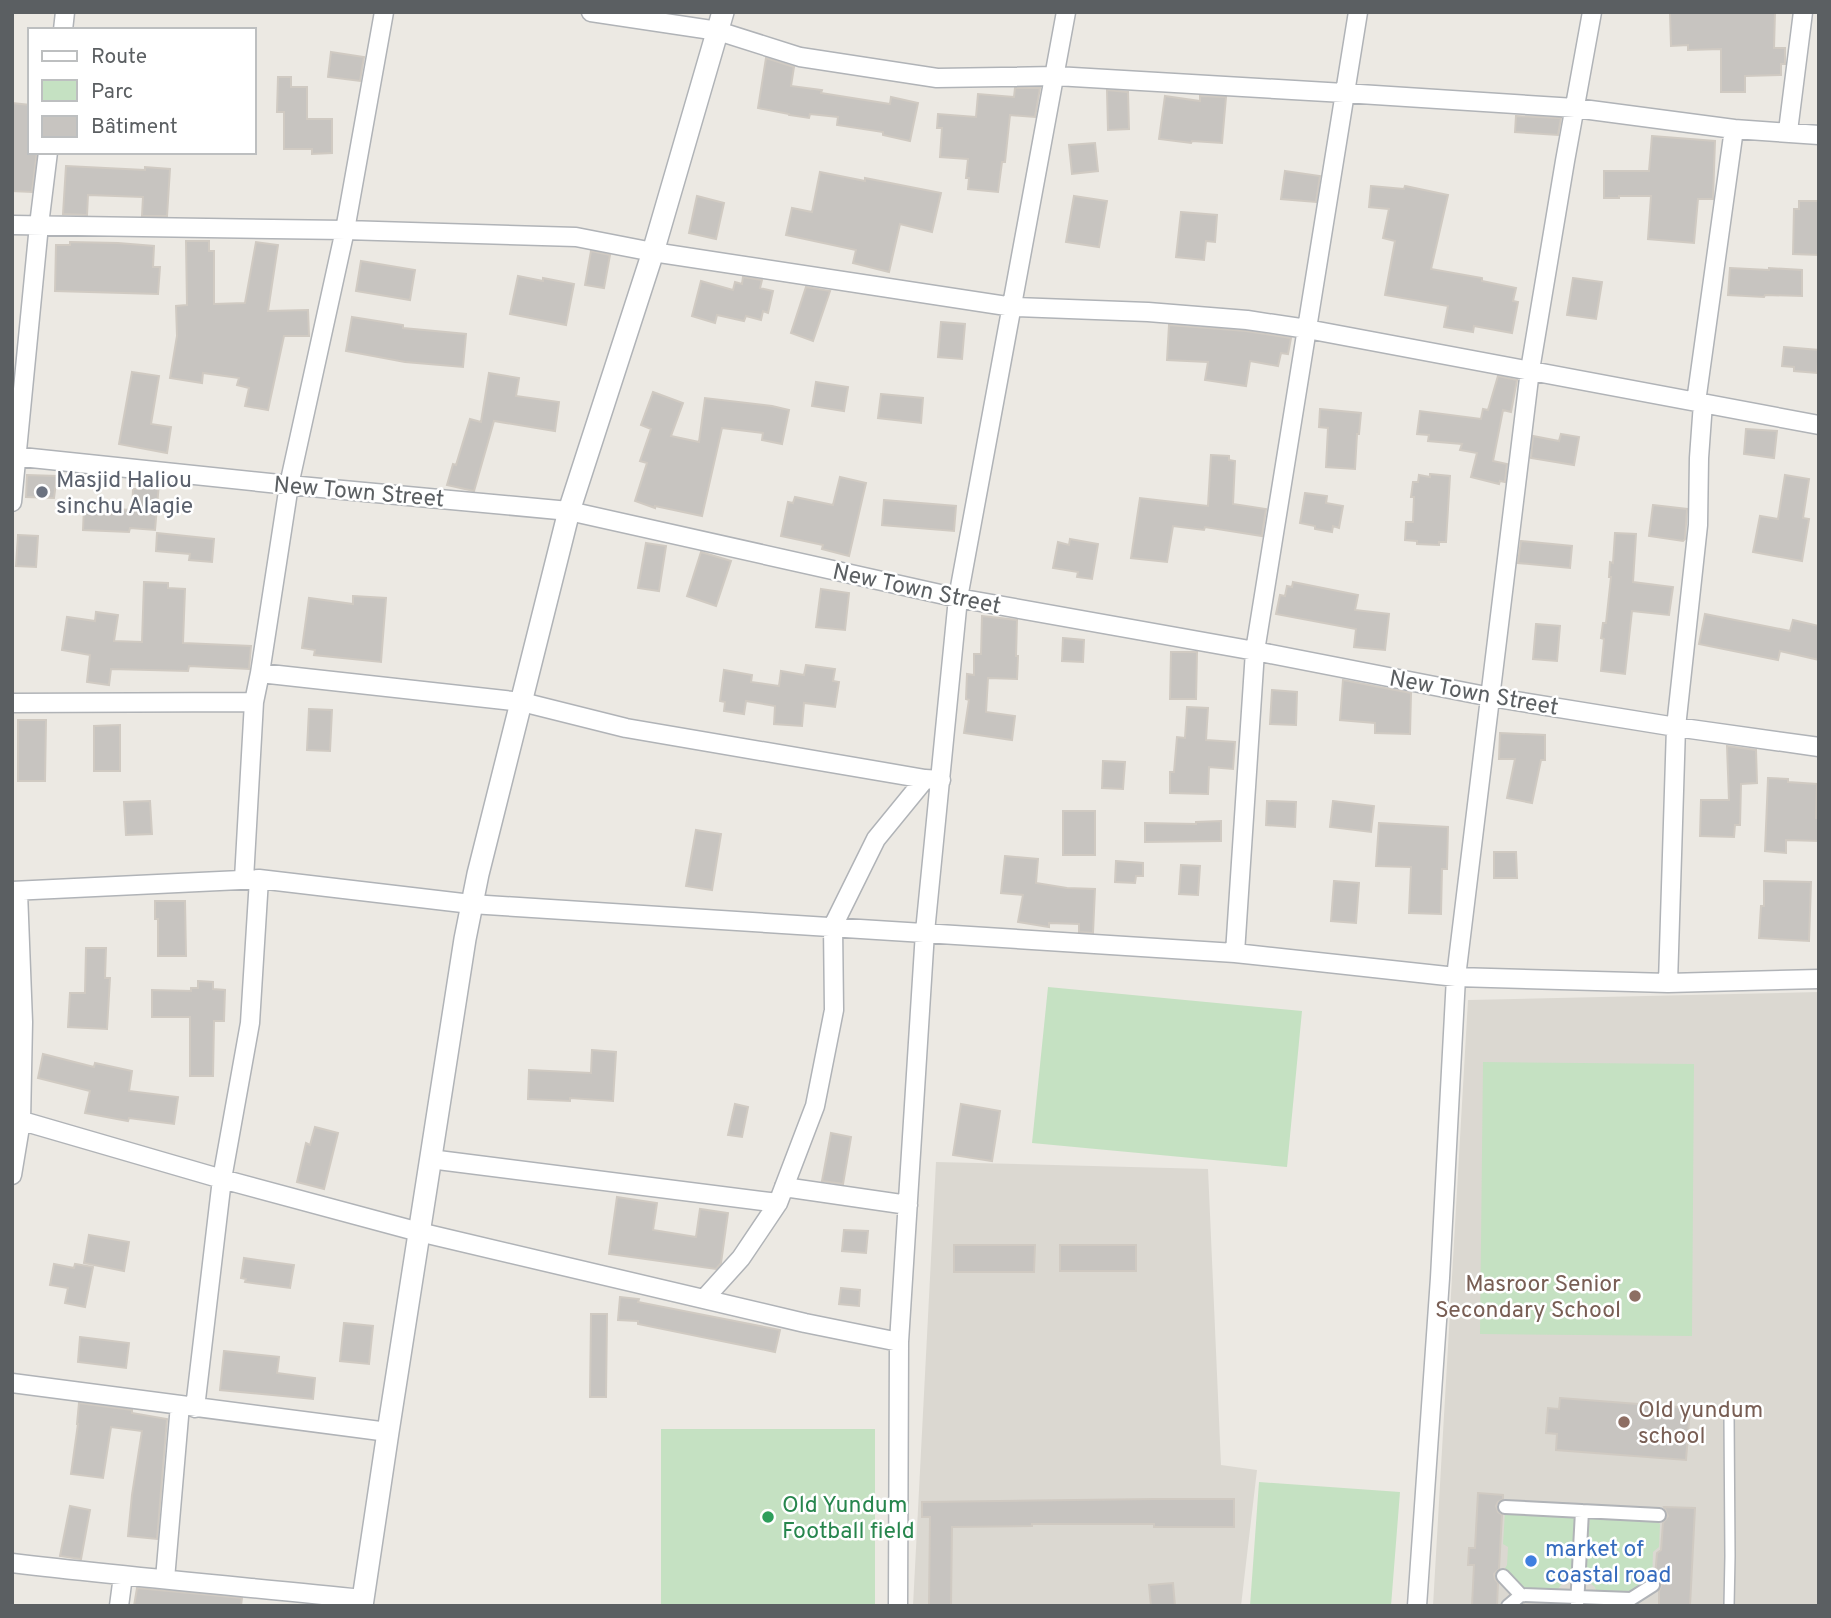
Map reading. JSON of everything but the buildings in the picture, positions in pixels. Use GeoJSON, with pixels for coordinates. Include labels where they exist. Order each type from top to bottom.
{"type":"FeatureCollection","features":[{"type":"Feature","properties":{"kind":"street"},"geometry":{"type":"LineString","coordinates":[[165,1579],[222,1180],[250,1023],[254,702],[289,485],[345,230],[384,12]]}},
{"type":"Feature","properties":{"kind":"street"},"geometry":{"type":"LineString","coordinates":[[590,12],[721,22],[800,57],[937,78],[1056,76],[1344,93],[1576,108],[1734,129],[1819,135]]}},
{"type":"Feature","properties":{"kind":"street"},"geometry":{"type":"LineString","coordinates":[[898,1606],[899,1342],[933,780],[958,598],[1066,12]]}},
{"type":"Feature","properties":{"kind":"street"},"geometry":{"type":"LineString","coordinates":[[1236,953],[1255,651],[1358,12]]}},
{"type":"Feature","properties":{"kind":"street"},"geometry":{"type":"LineString","coordinates":[[1417,1606],[1440,1278],[1456,977],[1530,370],[1592,12]]}},
{"type":"Feature","properties":{"kind":"street"},"geometry":{"type":"LineString","coordinates":[[1788,131],[1803,12]]}},
{"type":"Feature","properties":{"kind":"street"},"geometry":{"type":"LineString","coordinates":[[12,1563],[363,1602],[471,904],[569,511],[653,252],[721,22]]}},
{"type":"Feature","properties":{"kind":"street"},"geometry":{"type":"LineString","coordinates":[[1668,983],[1676,727],[1698,525],[1699,403],[1734,129]]}},
{"type":"Feature","properties":{"kind":"street"},"geometry":{"type":"LineString","coordinates":[[12,502],[14,457],[48,154]]}},
{"type":"Feature","properties":{"kind":"street"},"geometry":{"type":"LineString","coordinates":[[12,225],[576,237],[653,252],[1013,307],[1147,312],[1247,320],[1307,329],[1819,425]]}},
{"type":"Feature","properties":{"kind":"street","name":"New Town Street"},"geometry":{"type":"LineString","coordinates":[[14,457],[569,511],[958,598],[1255,651],[1491,697],[1819,747]]}},
{"type":"Feature","properties":{"kind":"street"},"geometry":{"type":"LineString","coordinates":[[260,673],[522,702],[626,728],[933,780]]}},
{"type":"Feature","properties":{"kind":"street"},"geometry":{"type":"LineString","coordinates":[[12,703],[254,702]]}},
{"type":"Feature","properties":{"kind":"street"},"geometry":{"type":"LineString","coordinates":[[704,1299],[741,1258],[781,1195],[815,1106],[834,1010],[833,926],[876,839],[898,811],[933,780]]}},
{"type":"Feature","properties":{"kind":"street"},"geometry":{"type":"LineString","coordinates":[[12,1175],[23,1022],[15,892],[252,879],[471,904],[1236,953],[1456,977],[1668,983],[1819,979]]}},
{"type":"Feature","properties":{"kind":"street"},"geometry":{"type":"LineString","coordinates":[[17,1120],[222,1180],[419,1232],[805,1323],[899,1342]]}},
{"type":"Feature","properties":{"kind":"street"},"geometry":{"type":"LineString","coordinates":[[430,1159],[781,1195],[908,1205]]}},
{"type":"Feature","properties":{"kind":"street"},"geometry":{"type":"LineString","coordinates":[[12,1383],[388,1432]]}},
{"type":"Feature","properties":{"kind":"street"},"geometry":{"type":"LineString","coordinates":[[1505,1507],[1659,1515]]}},
{"type":"Feature","properties":{"kind":"street"},"geometry":{"type":"LineString","coordinates":[[1577,1601],[1582,1511]]}},
{"type":"Feature","properties":{"kind":"street"},"geometry":{"type":"LineString","coordinates":[[120,1606],[123,1576]]}},
{"type":"Feature","properties":{"kind":"street"},"geometry":{"type":"LineString","coordinates":[[1503,1576],[1521,1595],[1577,1601],[1634,1602],[1653,1585]]}},
{"type":"Feature","properties":{"kind":"street"},"geometry":{"type":"LineString","coordinates":[[1508,1606],[1521,1595]]}},
{"type":"Feature","properties":{"kind":"lane"},"geometry":{"type":"LineString","coordinates":[[1728,1606],[1729,1415]]}},
{"type":"Feature","properties":{"kind":"shaded area","name":"Masroor Senior Secondary School"},"geometry":{"type":"Polygon","coordinates":[[[1819,992],[1819,1606],[1433,1606],[1468,1000],[1819,992]]]}},
{"type":"Feature","properties":{"kind":"shaded area"},"geometry":{"type":"Polygon","coordinates":[[[936,1162],[1208,1169],[1221,1465],[1257,1470],[1241,1606],[913,1606],[936,1162]]]}},
{"type":"Feature","properties":{"kind":"green space"},"geometry":{"type":"Polygon","coordinates":[[[1048,987],[1302,1011],[1287,1167],[1032,1143],[1048,987]]]}},
{"type":"Feature","properties":{"kind":"green space"},"geometry":{"type":"Polygon","coordinates":[[[1483,1062],[1694,1064],[1692,1336],[1480,1334],[1483,1062]]]}},
{"type":"Feature","properties":{"kind":"green space","name":"Old Yundum Football field"},"geometry":{"type":"Polygon","coordinates":[[[661,1429],[875,1429],[875,1606],[661,1606],[661,1429]]]}},
{"type":"Feature","properties":{"kind":"green space"},"geometry":{"type":"Polygon","coordinates":[[[1259,1482],[1400,1492],[1391,1606],[1250,1606],[1259,1482]]]}},
{"type":"Feature","properties":{"kind":"green space"},"geometry":{"type":"Polygon","coordinates":[[[1505,1512],[1573,1517],[1575,1524],[1572,1578],[1563,1582],[1558,1589],[1524,1589],[1504,1570],[1508,1547],[1503,1544],[1505,1512]]]}},
{"type":"Feature","properties":{"kind":"green space"},"geometry":{"type":"Polygon","coordinates":[[[1590,1517],[1656,1520],[1660,1524],[1659,1547],[1653,1552],[1652,1581],[1631,1595],[1597,1593],[1595,1587],[1585,1579],[1590,1517]]]}},
{"type":"Feature","properties":{"kind":"place","name":"Masjid Haliou sinchu Alagie"},"geometry":{"type":"Point","coordinates":[42,492]}},
{"type":"Feature","properties":{"kind":"place","name":"Masroor Senior Secondary School"},"geometry":{"type":"Point","coordinates":[1635,1296]}},
{"type":"Feature","properties":{"kind":"place","name":"Old yundum school"},"geometry":{"type":"Point","coordinates":[1624,1422]}},
{"type":"Feature","properties":{"kind":"place","name":"Old Yundum Football field"},"geometry":{"type":"Point","coordinates":[768,1517]}},
{"type":"Feature","properties":{"kind":"place","name":"market of coastal road"},"geometry":{"type":"Point","coordinates":[1531,1561]}}]}
